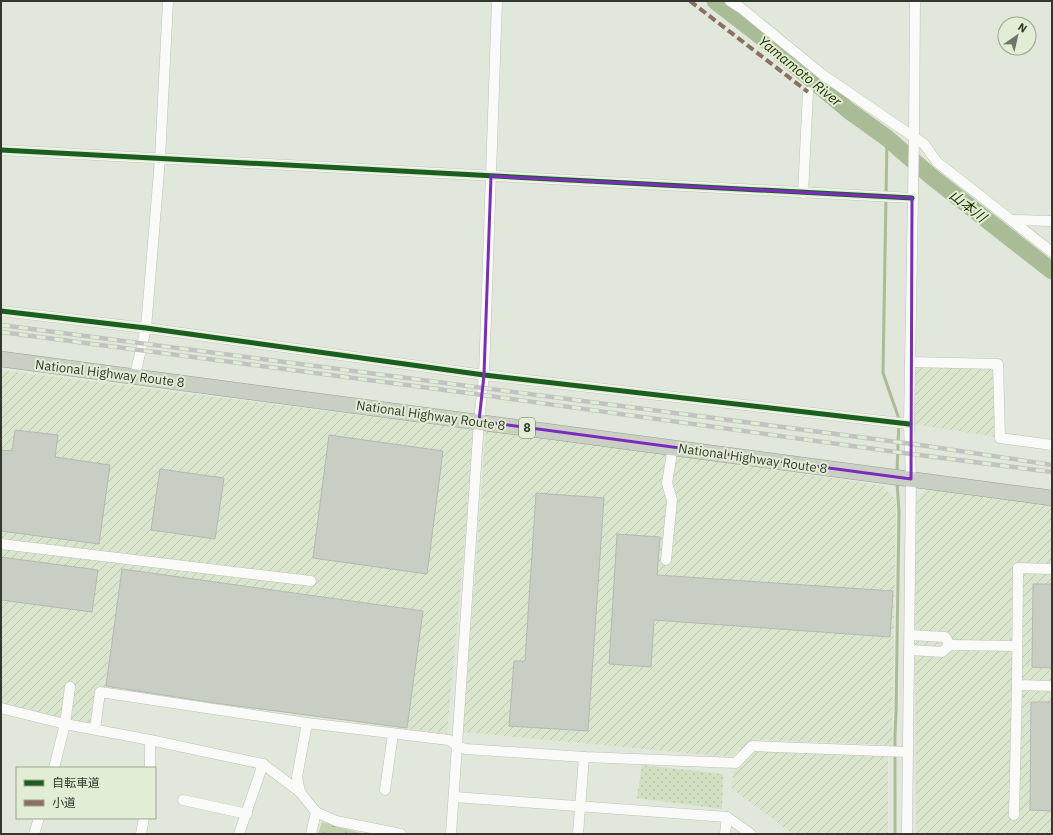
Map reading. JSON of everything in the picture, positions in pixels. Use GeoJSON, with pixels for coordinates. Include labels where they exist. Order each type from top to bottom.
{"type":"FeatureCollection","features":[{"type":"Feature","properties":{"kind":"highway","name":"National Highway Route 8"},"geometry":{"type":"LineString","coordinates":[[1,359],[479,421],[1052,498]]}},
{"type":"Feature","properties":{"kind":"street"},"geometry":{"type":"LineString","coordinates":[[135,376],[146,328],[160,159],[168,1]]}},
{"type":"Feature","properties":{"kind":"street"},"geometry":{"type":"LineString","coordinates":[[451,834],[479,421],[484,375],[497,1]]}},
{"type":"Feature","properties":{"kind":"street"},"geometry":{"type":"LineString","coordinates":[[730,1],[741,8],[823,75],[914,142],[924,144],[937,162],[1052,252]]}},
{"type":"Feature","properties":{"kind":"street"},"geometry":{"type":"LineString","coordinates":[[907,834],[911,479],[909,424],[915,1]]}},
{"type":"Feature","properties":{"kind":"street"},"geometry":{"type":"LineString","coordinates":[[803,193],[808,92]]}},
{"type":"Feature","properties":{"kind":"street"},"geometry":{"type":"LineString","coordinates":[[1,150],[912,198]]}},
{"type":"Feature","properties":{"kind":"street"},"geometry":{"type":"LineString","coordinates":[[1013,220],[1052,221]]}},
{"type":"Feature","properties":{"kind":"street"},"geometry":{"type":"LineString","coordinates":[[1,311],[146,328],[484,375],[909,424]]}},
{"type":"Feature","properties":{"kind":"street"},"geometry":{"type":"LineString","coordinates":[[910,362],[998,364],[1000,438],[1052,446]]}},
{"type":"Feature","properties":{"kind":"street"},"geometry":{"type":"LineString","coordinates":[[666,560],[672,500],[667,483],[673,447]]}},
{"type":"Feature","properties":{"kind":"street"},"geometry":{"type":"LineString","coordinates":[[1,544],[311,581]]}},
{"type":"Feature","properties":{"kind":"street"},"geometry":{"type":"LineString","coordinates":[[1014,815],[1018,646],[1018,568],[1052,569]]}},
{"type":"Feature","properties":{"kind":"street"},"geometry":{"type":"LineString","coordinates":[[910,635],[945,637],[950,645]]}},
{"type":"Feature","properties":{"kind":"street"},"geometry":{"type":"LineString","coordinates":[[910,650],[942,652],[950,645],[1018,646]]}},
{"type":"Feature","properties":{"kind":"street"},"geometry":{"type":"LineString","coordinates":[[1017,685],[1052,686]]}},
{"type":"Feature","properties":{"kind":"street"},"geometry":{"type":"LineString","coordinates":[[54,767],[64,724],[70,687]]}},
{"type":"Feature","properties":{"kind":"street"},"geometry":{"type":"LineString","coordinates":[[95,729],[100,692],[307,723],[449,740],[457,746],[466,749],[584,757],[736,763],[752,746],[908,752]]}},
{"type":"Feature","properties":{"kind":"street"},"geometry":{"type":"LineString","coordinates":[[1,708],[64,724],[150,740],[263,764],[300,792],[316,812],[336,821],[401,834]]}},
{"type":"Feature","properties":{"kind":"street"},"geometry":{"type":"LineString","coordinates":[[300,792],[297,777],[307,723]]}},
{"type":"Feature","properties":{"kind":"street"},"geometry":{"type":"LineString","coordinates":[[385,790],[393,734]]}},
{"type":"Feature","properties":{"kind":"street"},"geometry":{"type":"LineString","coordinates":[[150,740],[150,767]]}},
{"type":"Feature","properties":{"kind":"street"},"geometry":{"type":"LineString","coordinates":[[578,834],[584,757]]}},
{"type":"Feature","properties":{"kind":"street"},"geometry":{"type":"LineString","coordinates":[[239,834],[263,764]]}},
{"type":"Feature","properties":{"kind":"street"},"geometry":{"type":"LineString","coordinates":[[454,797],[727,817],[751,834]]}},
{"type":"Feature","properties":{"kind":"street"},"geometry":{"type":"LineString","coordinates":[[183,800],[247,814]]}},
{"type":"Feature","properties":{"kind":"street"},"geometry":{"type":"LineString","coordinates":[[311,834],[316,812]]}},
{"type":"Feature","properties":{"kind":"street"},"geometry":{"type":"LineString","coordinates":[[725,834],[727,817]]}},
{"type":"Feature","properties":{"kind":"street"},"geometry":{"type":"LineString","coordinates":[[34,834],[39,819]]}},
{"type":"Feature","properties":{"kind":"street"},"geometry":{"type":"LineString","coordinates":[[141,834],[144,819]]}},
{"type":"Feature","properties":{"kind":"highlighted area"},"geometry":{"type":"Polygon","coordinates":[[[491,176],[912,198],[911,479],[479,421],[484,375],[491,176]]]}},
{"type":"Feature","properties":{"kind":"shaded area"},"geometry":{"type":"Polygon","coordinates":[[[915,366],[995,368],[995,437],[914,424],[915,366]]]}},
{"type":"Feature","properties":{"kind":"shaded area"},"geometry":{"type":"Polygon","coordinates":[[[1,370],[475,430],[447,734],[97,688],[90,725],[1,706],[1,370]]]}},
{"type":"Feature","properties":{"kind":"shaded area"},"geometry":{"type":"Polygon","coordinates":[[[486,427],[883,486],[896,500],[892,745],[753,740],[731,757],[463,732],[486,427]]]}},
{"type":"Feature","properties":{"kind":"shaded area"},"geometry":{"type":"Polygon","coordinates":[[[929,486],[1052,504],[1052,834],[916,834],[914,504],[929,486]]]}},
{"type":"Feature","properties":{"kind":"shaded area"},"geometry":{"type":"Polygon","coordinates":[[[754,751],[888,756],[888,834],[793,834],[731,788],[734,770],[754,751]]]}},
{"type":"Feature","properties":{"kind":"shaded area"},"geometry":{"type":"Polygon","coordinates":[[[642,765],[723,774],[722,809],[637,798],[642,765]]]}},
{"type":"Feature","properties":{"kind":"green space"},"geometry":{"type":"Polygon","coordinates":[[[322,822],[364,834],[318,834],[322,822]]]}},
{"type":"Feature","properties":{"kind":"building"},"geometry":{"type":"Polygon","coordinates":[[[15,430],[58,435],[55,457],[110,465],[99,544],[1,531],[1,450],[12,451],[15,430]]]}},
{"type":"Feature","properties":{"kind":"building"},"geometry":{"type":"Polygon","coordinates":[[[329,435],[443,451],[427,574],[313,558],[329,435]]]}},
{"type":"Feature","properties":{"kind":"building"},"geometry":{"type":"Polygon","coordinates":[[[160,469],[224,478],[215,539],[151,530],[160,469]]]}},
{"type":"Feature","properties":{"kind":"building"},"geometry":{"type":"Polygon","coordinates":[[[536,493],[604,498],[588,731],[509,726],[514,661],[525,661],[536,493]]]}},
{"type":"Feature","properties":{"kind":"building"},"geometry":{"type":"Polygon","coordinates":[[[617,534],[660,537],[657,575],[893,591],[890,637],[654,620],[651,667],[609,664],[617,534]]]}},
{"type":"Feature","properties":{"kind":"building"},"geometry":{"type":"Polygon","coordinates":[[[1,557],[98,570],[92,612],[1,600],[1,557]]]}},
{"type":"Feature","properties":{"kind":"building"},"geometry":{"type":"Polygon","coordinates":[[[122,569],[423,611],[407,728],[215,703],[106,686],[122,569]]]}},
{"type":"Feature","properties":{"kind":"building"},"geometry":{"type":"Polygon","coordinates":[[[1033,584],[1052,584],[1052,668],[1032,667],[1033,584]]]}},
{"type":"Feature","properties":{"kind":"building"},"geometry":{"type":"Polygon","coordinates":[[[1031,702],[1052,702],[1052,811],[1030,810],[1031,702]]]}},
{"type":"Feature","properties":{"kind":"waterway","name":"Yamamoto River"},"geometry":{"type":"LineString","coordinates":[[715,1],[759,35],[848,110],[887,138],[932,177],[1052,271]]}},
{"type":"Feature","properties":{"kind":"waterway"},"geometry":{"type":"LineString","coordinates":[[887,138],[883,373],[899,419],[897,472]]}},
{"type":"Feature","properties":{"kind":"waterway"},"geometry":{"type":"LineString","coordinates":[[895,834],[895,735],[899,512],[897,482]]}},
{"type":"Feature","properties":{"kind":"railway"},"geometry":{"type":"LineString","coordinates":[[1,325],[920,445],[1052,465]]}},
{"type":"Feature","properties":{"kind":"railway"},"geometry":{"type":"LineString","coordinates":[[1,332],[1052,472]]}},
{"type":"Feature","properties":{"kind":"marked path"},"geometry":{"type":"LineString","coordinates":[[690,1],[808,92]]}},
{"type":"Feature","properties":{"kind":"cycle path"},"geometry":{"type":"LineString","coordinates":[[1,150],[912,198]]}},
{"type":"Feature","properties":{"kind":"cycle path"},"geometry":{"type":"LineString","coordinates":[[1,311],[146,328],[484,375],[909,424]]}},
{"type":"Feature","properties":{"kind":"water label","name":"山本川"},"geometry":{"type":"Point","coordinates":[968,206]}}]}
